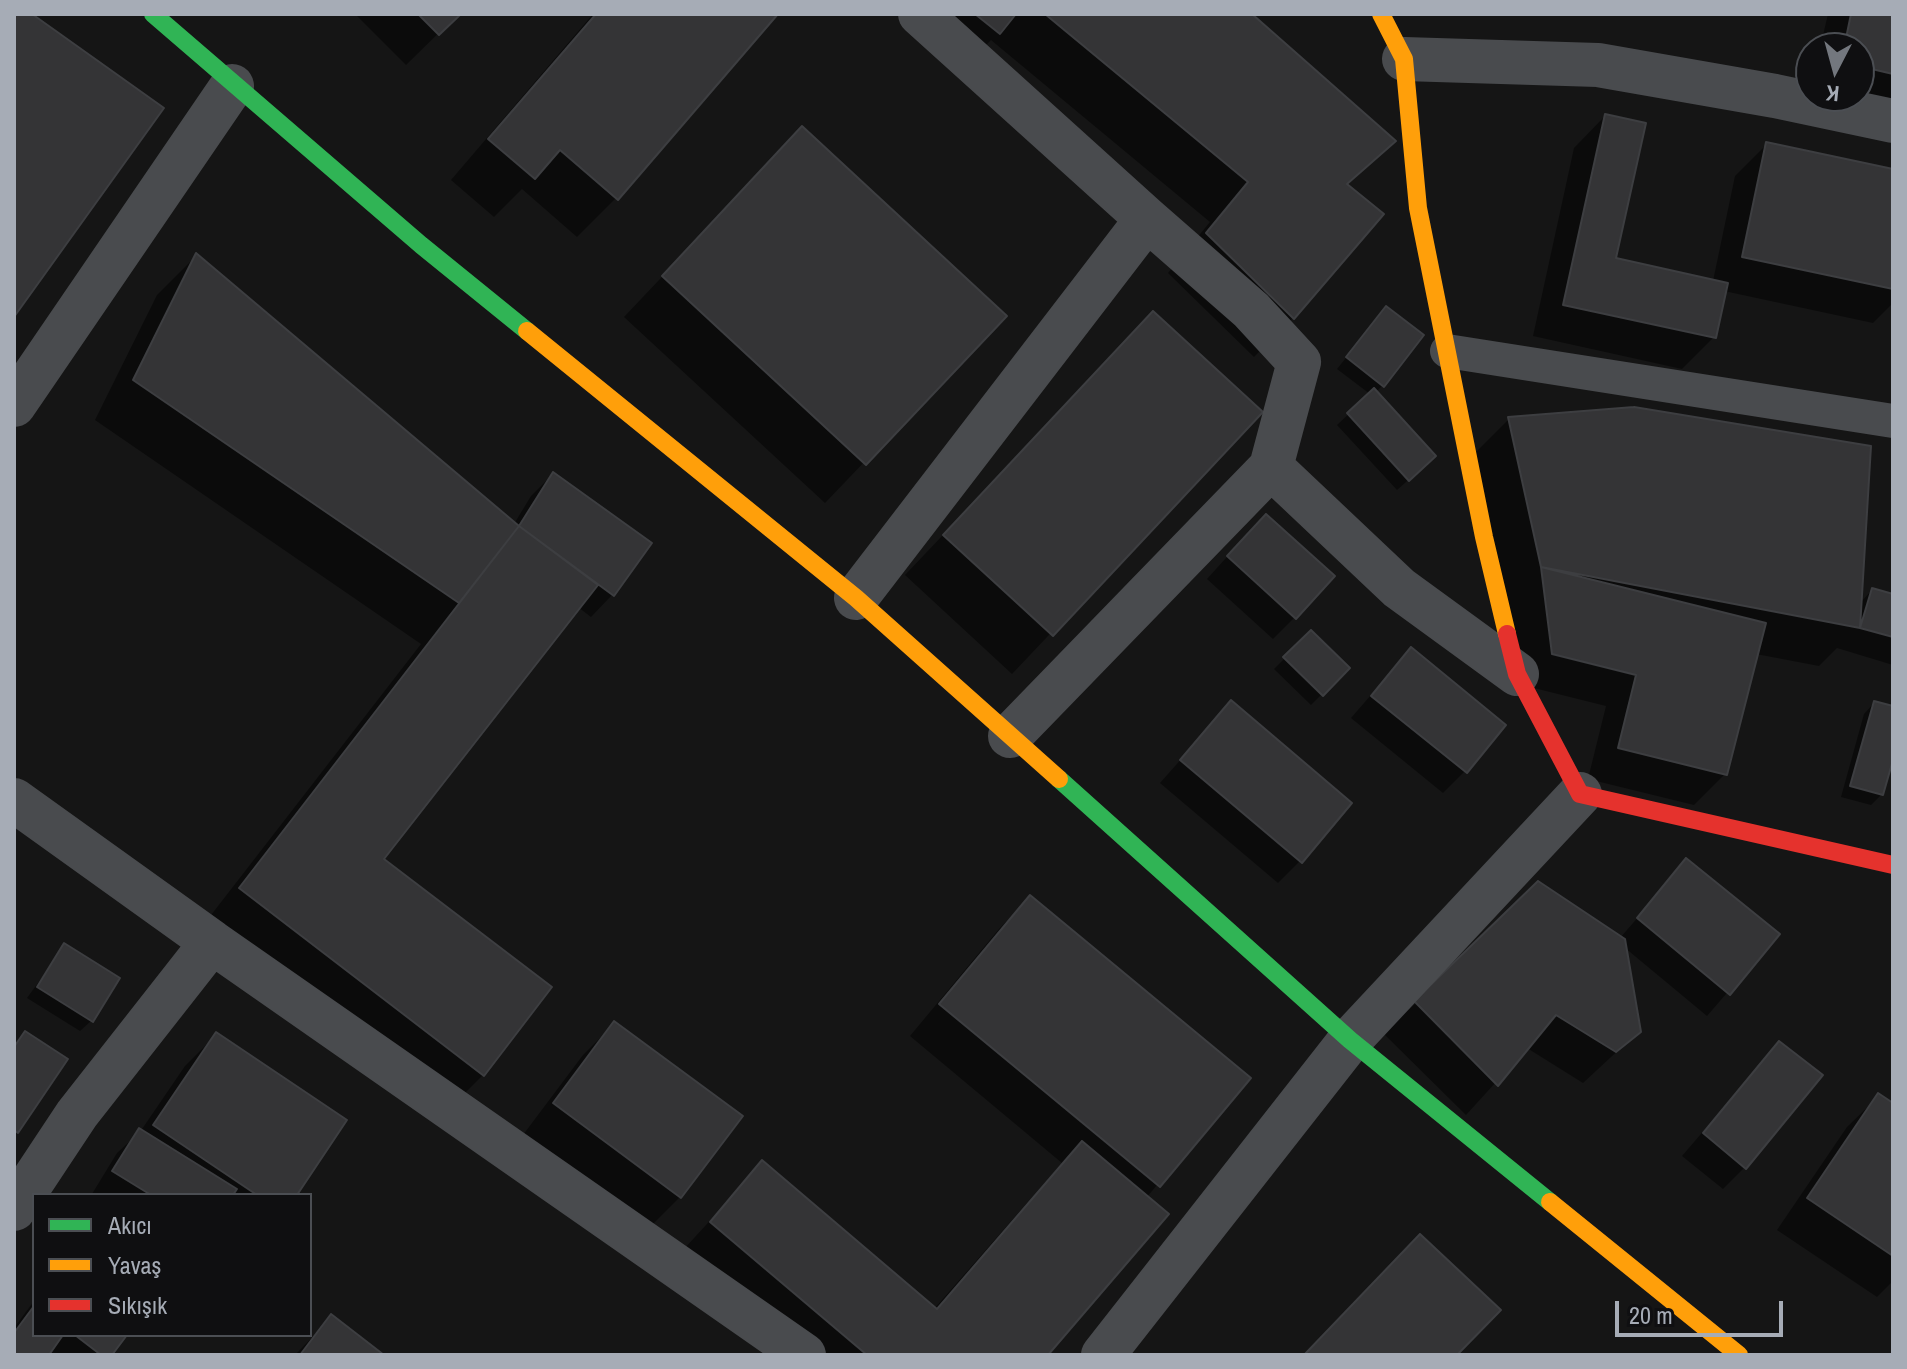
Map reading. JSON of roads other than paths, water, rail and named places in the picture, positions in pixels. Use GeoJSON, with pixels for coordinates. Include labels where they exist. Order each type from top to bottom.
{"type":"FeatureCollection","features":[{"type":"Feature","properties":{"kind":"main road"},"geometry":{"type":"LineString","coordinates":[[153,14],[232,86],[421,245],[856,598],[1350,1040],[1739,1355]]}},
{"type":"Feature","properties":{"kind":"main road"},"geometry":{"type":"LineString","coordinates":[[1381,14],[1404,59],[1418,208],[1484,537],[1517,674],[1580,794],[1893,865]]}},
{"type":"Feature","properties":{"kind":"street"},"geometry":{"type":"LineString","coordinates":[[920,14],[1251,310],[1299,362],[1271,467],[1010,736]]}},
{"type":"Feature","properties":{"kind":"street"},"geometry":{"type":"LineString","coordinates":[[1404,59],[1598,65],[1775,96],[1893,121]]}},
{"type":"Feature","properties":{"kind":"street"},"geometry":{"type":"LineString","coordinates":[[14,405],[232,86]]}},
{"type":"Feature","properties":{"kind":"street"},"geometry":{"type":"LineString","coordinates":[[856,598],[1147,219]]}},
{"type":"Feature","properties":{"kind":"street"},"geometry":{"type":"LineString","coordinates":[[1271,467],[1399,588],[1517,674]]}},
{"type":"Feature","properties":{"kind":"street"},"geometry":{"type":"LineString","coordinates":[[1103,1355],[1350,1040],[1580,794]]}},
{"type":"Feature","properties":{"kind":"street"},"geometry":{"type":"LineString","coordinates":[[14,800],[804,1355]]}},
{"type":"Feature","properties":{"kind":"street"},"geometry":{"type":"LineString","coordinates":[[14,1209],[77,1114],[212,942]]}},
{"type":"Feature","properties":{"kind":"lane"},"geometry":{"type":"LineString","coordinates":[[1447,351],[1893,421]]}}]}
